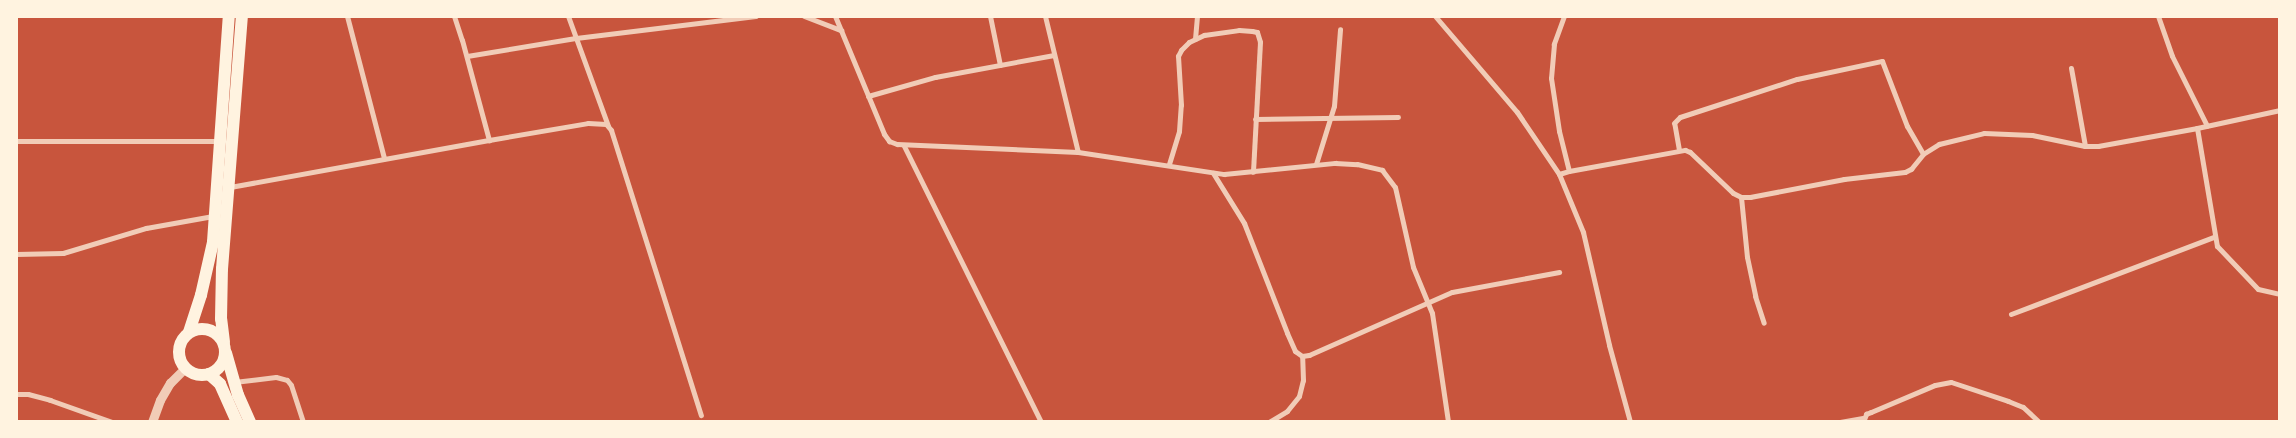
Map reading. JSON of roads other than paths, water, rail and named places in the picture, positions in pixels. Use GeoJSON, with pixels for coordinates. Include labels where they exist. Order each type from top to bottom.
{"type":"FeatureCollection","features":[{"type":"Feature","properties":{"kind":"main road"},"geometry":{"type":"LineString","coordinates":[[190,332],[208,266],[215,215],[230,16]]}},
{"type":"Feature","properties":{"kind":"main road"},"geometry":{"type":"LineString","coordinates":[[242,16],[222,287],[225,346],[234,382],[250,422]]}},
{"type":"Feature","properties":{"kind":"main road"},"geometry":{"type":"LineString","coordinates":[[205,328],[220,336],[225,346],[221,366],[209,374],[196,374],[185,368],[179,353],[183,338],[190,332],[205,328]]}},
{"type":"Feature","properties":{"kind":"main road"},"geometry":{"type":"LineString","coordinates":[[209,374],[220,384],[237,422]]}},
{"type":"Feature","properties":{"kind":"street"},"geometry":{"type":"LineString","coordinates":[[347,16],[384,158]]}},
{"type":"Feature","properties":{"kind":"street"},"geometry":{"type":"LineString","coordinates":[[454,16],[467,56],[489,140]]}},
{"type":"Feature","properties":{"kind":"street"},"geometry":{"type":"LineString","coordinates":[[568,16],[608,126],[701,415]]}},
{"type":"Feature","properties":{"kind":"street"},"geometry":{"type":"LineString","coordinates":[[467,56],[576,38],[756,16]]}},
{"type":"Feature","properties":{"kind":"street"},"geometry":{"type":"LineString","coordinates":[[804,16],[841,30]]}},
{"type":"Feature","properties":{"kind":"street"},"geometry":{"type":"LineString","coordinates":[[836,16],[884,134],[889,141],[904,146],[1078,152],[1169,164],[1213,173],[1253,172],[1335,163],[1372,166],[1382,170],[1389,177],[1397,194],[1413,267],[1434,322],[1448,422]]}},
{"type":"Feature","properties":{"kind":"street"},"geometry":{"type":"LineString","coordinates":[[990,16],[1000,65]]}},
{"type":"Feature","properties":{"kind":"street"},"geometry":{"type":"LineString","coordinates":[[1045,16],[1078,152]]}},
{"type":"Feature","properties":{"kind":"street"},"geometry":{"type":"LineString","coordinates":[[1195,39],[1197,16]]}},
{"type":"Feature","properties":{"kind":"street"},"geometry":{"type":"LineString","coordinates":[[1435,16],[1517,112],[1559,174],[1583,232],[1609,345],[1630,422]]}},
{"type":"Feature","properties":{"kind":"street"},"geometry":{"type":"LineString","coordinates":[[1564,16],[1554,44],[1551,78],[1559,131],[1569,171]]}},
{"type":"Feature","properties":{"kind":"street"},"geometry":{"type":"LineString","coordinates":[[2158,16],[2172,56],[2207,126]]}},
{"type":"Feature","properties":{"kind":"street"},"geometry":{"type":"LineString","coordinates":[[1316,164],[1330,118],[1336,85],[1340,29]]}},
{"type":"Feature","properties":{"kind":"street"},"geometry":{"type":"LineString","coordinates":[[1169,164],[1179,131],[1181,104],[1178,56],[1184,46],[1195,39],[1239,30],[1257,32],[1260,42],[1253,172]]}},
{"type":"Feature","properties":{"kind":"street"},"geometry":{"type":"LineString","coordinates":[[868,96],[919,80],[1054,55]]}},
{"type":"Feature","properties":{"kind":"street"},"geometry":{"type":"LineString","coordinates":[[1679,150],[1674,122],[1680,116],[1797,80],[1882,62],[1907,126],[1923,154]]}},
{"type":"Feature","properties":{"kind":"street"},"geometry":{"type":"LineString","coordinates":[[2071,68],[2085,146]]}},
{"type":"Feature","properties":{"kind":"street"},"geometry":{"type":"LineString","coordinates":[[1559,174],[1659,156],[1679,150],[1690,152],[1733,193],[1741,197],[1844,179],[1896,174],[1911,169],[1923,154],[1946,141],[1984,133],[2032,135],[2085,146],[2110,144],[2197,128],[2280,110]]}},
{"type":"Feature","properties":{"kind":"street"},"geometry":{"type":"LineString","coordinates":[[1256,119],[1398,117]]}},
{"type":"Feature","properties":{"kind":"street"},"geometry":{"type":"LineString","coordinates":[[229,187],[588,123],[606,124],[608,126]]}},
{"type":"Feature","properties":{"kind":"street"},"geometry":{"type":"LineString","coordinates":[[2197,128],[2214,237],[2219,250],[2258,288],[2280,294]]}},
{"type":"Feature","properties":{"kind":"street"},"geometry":{"type":"LineString","coordinates":[[16,141],[220,141]]}},
{"type":"Feature","properties":{"kind":"street"},"geometry":{"type":"LineString","coordinates":[[904,146],[1041,422]]}},
{"type":"Feature","properties":{"kind":"street"},"geometry":{"type":"LineString","coordinates":[[1213,173],[1244,223],[1287,333],[1295,351],[1302,356],[1309,355],[1458,290],[1559,272]]}},
{"type":"Feature","properties":{"kind":"street"},"geometry":{"type":"LineString","coordinates":[[1741,197],[1747,257],[1755,296],[1764,323]]}},
{"type":"Feature","properties":{"kind":"street"},"geometry":{"type":"LineString","coordinates":[[16,254],[63,253],[146,228],[215,215]]}},
{"type":"Feature","properties":{"kind":"street"},"geometry":{"type":"LineString","coordinates":[[2011,314],[2214,237]]}},
{"type":"Feature","properties":{"kind":"street"},"geometry":{"type":"LineString","coordinates":[[1270,422],[1287,411],[1300,396],[1303,380],[1302,356]]}},
{"type":"Feature","properties":{"kind":"street"},"geometry":{"type":"LineString","coordinates":[[152,422],[160,400],[170,383],[185,368]]}},
{"type":"Feature","properties":{"kind":"street"},"geometry":{"type":"LineString","coordinates":[[234,382],[276,376],[287,380],[291,384],[303,422]]}},
{"type":"Feature","properties":{"kind":"street"},"geometry":{"type":"LineString","coordinates":[[1840,422],[1863,420],[1871,412],[1922,390],[1951,382],[2023,407],[2039,422]]}},
{"type":"Feature","properties":{"kind":"street"},"geometry":{"type":"LineString","coordinates":[[16,394],[28,394],[50,400],[112,422]]}}]}
